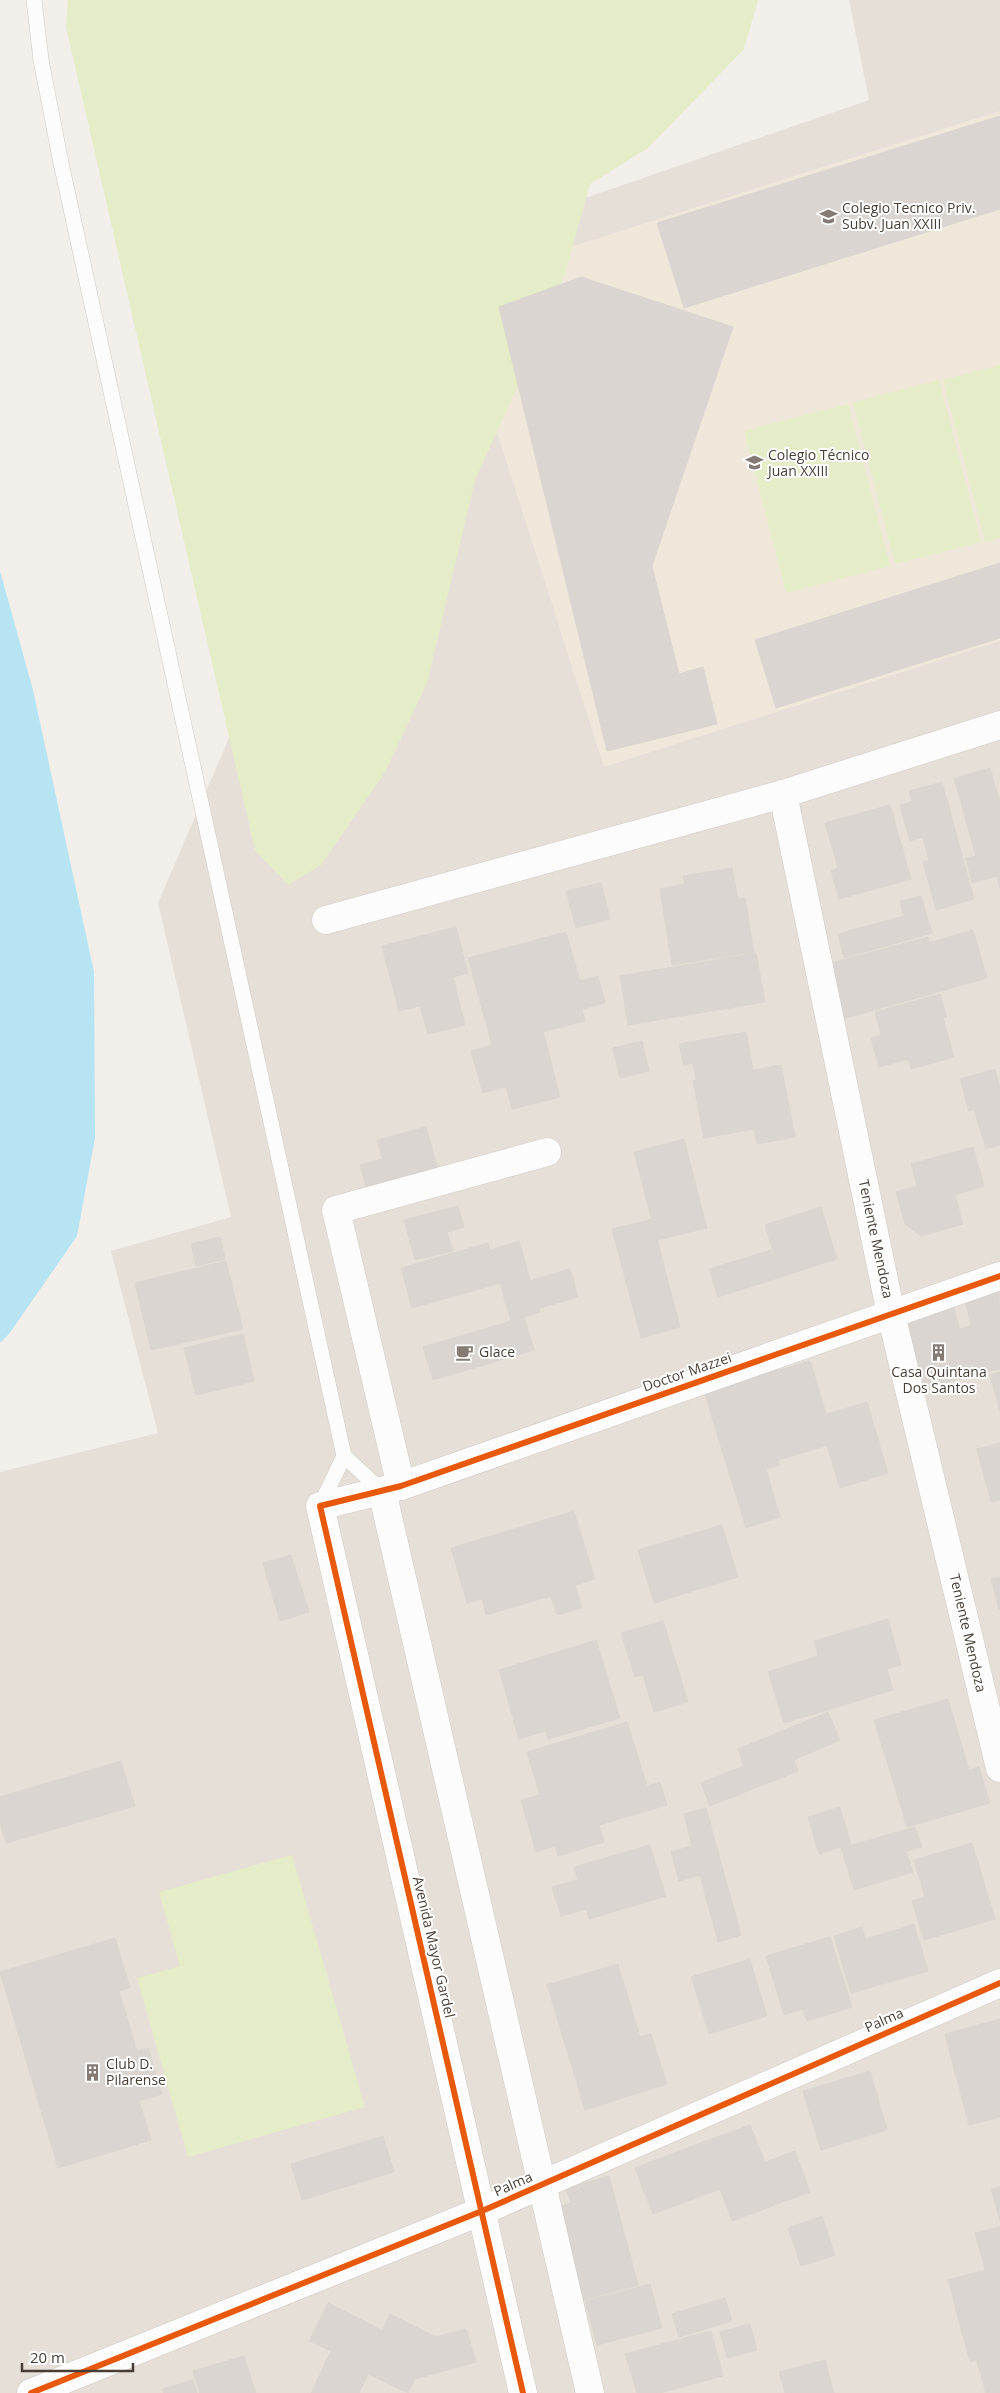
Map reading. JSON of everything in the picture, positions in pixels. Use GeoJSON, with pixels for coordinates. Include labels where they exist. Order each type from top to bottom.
{"type":"FeatureCollection","features":[{"type":"Feature","properties":{"kind":"street"},"geometry":{"type":"LineString","coordinates":[[326,920],[783,794],[1000,725]]}},
{"type":"Feature","properties":{"kind":"street","name":"Teniente Mendoza"},"geometry":{"type":"LineString","coordinates":[[783,794],[891,1314],[1000,1768]]}},
{"type":"Feature","properties":{"kind":"street"},"geometry":{"type":"LineString","coordinates":[[547,1152],[336,1210],[392,1488],[542,2185],[590,2393]]}},
{"type":"Feature","properties":{"kind":"street","name":"Doctor Mazzei"},"geometry":{"type":"LineString","coordinates":[[320,1506],[392,1488],[1000,1276]]}},
{"type":"Feature","properties":{"kind":"street","name":"Avenida Mayor Gardel"},"geometry":{"type":"LineString","coordinates":[[320,1506],[523,2393]]}},
{"type":"Feature","properties":{"kind":"street","name":"Palma"},"geometry":{"type":"LineString","coordinates":[[31,2393],[482,2211],[1000,1983]]}},
{"type":"Feature","properties":{"kind":"lane"},"geometry":{"type":"LineString","coordinates":[[34,0],[41,60],[60,164],[344,1456],[320,1506]]}},
{"type":"Feature","properties":{"kind":"lane"},"geometry":{"type":"LineString","coordinates":[[344,1456],[392,1488]]}},
{"type":"Feature","properties":{"kind":"shaded area"},"geometry":{"type":"Polygon","coordinates":[[[849,0],[1000,0],[1000,2393],[0,2393],[0,1472],[158,1433],[111,1251],[231,1217],[158,903],[399,343],[562,206],[869,100],[849,0]]]}},
{"type":"Feature","properties":{"kind":"shaded area","name":"Colegio Técnico Juan XXIII"},"geometry":{"type":"Polygon","coordinates":[[[1000,111],[1000,641],[604,767],[450,285],[1000,111]]]}},
{"type":"Feature","properties":{"kind":"green space"},"geometry":{"type":"Polygon","coordinates":[[[68,0],[758,0],[744,49],[648,148],[590,184],[559,295],[475,480],[427,683],[385,772],[321,865],[288,885],[255,850],[66,27],[68,0]]]}},
{"type":"Feature","properties":{"kind":"green space"},"geometry":{"type":"Polygon","coordinates":[[[1000,365],[1000,538],[985,542],[943,380],[1000,365]]]}},
{"type":"Feature","properties":{"kind":"green space"},"geometry":{"type":"Polygon","coordinates":[[[939,380],[981,542],[895,564],[853,402],[939,380]]]}},
{"type":"Feature","properties":{"kind":"green space"},"geometry":{"type":"Polygon","coordinates":[[[848,404],[890,566],[786,593],[744,431],[848,404]]]}},
{"type":"Feature","properties":{"kind":"green space"},"geometry":{"type":"Polygon","coordinates":[[[292,1855],[365,2107],[188,2157],[137,1978],[180,1966],[159,1892],[292,1855]]]}},
{"type":"Feature","properties":{"kind":"water"},"geometry":{"type":"Polygon","coordinates":[[[0,571],[33,690],[94,972],[95,1138],[77,1236],[9,1334],[0,1343],[0,571]]]}},
{"type":"Feature","properties":{"kind":"building","name":"Colegio Tecnico Priv. Subv. Juan XXIII"},"geometry":{"type":"Polygon","coordinates":[[[1000,116],[1000,209],[684,308],[657,223],[1000,116]]]}},
{"type":"Feature","properties":{"kind":"building"},"geometry":{"type":"Polygon","coordinates":[[[581,277],[733,327],[652,566],[679,674],[703,667],[717,724],[607,751],[499,307],[581,277]]]}},
{"type":"Feature","properties":{"kind":"building"},"geometry":{"type":"Polygon","coordinates":[[[1000,563],[1000,638],[776,708],[755,640],[1000,563]]]}},
{"type":"Feature","properties":{"kind":"building"},"geometry":{"type":"Polygon","coordinates":[[[990,768],[1000,802],[1000,888],[997,876],[972,883],[966,858],[976,856],[954,778],[990,768]]]}},
{"type":"Feature","properties":{"kind":"building"},"geometry":{"type":"Polygon","coordinates":[[[942,782],[974,899],[936,910],[923,862],[929,860],[923,837],[910,841],[900,805],[912,802],[909,791],[942,782]]]}},
{"type":"Feature","properties":{"kind":"building"},"geometry":{"type":"Polygon","coordinates":[[[890,805],[911,879],[839,899],[831,870],[838,868],[825,823],[890,805]]]}},
{"type":"Feature","properties":{"kind":"building"},"geometry":{"type":"Polygon","coordinates":[[[732,868],[738,899],[745,898],[754,952],[672,965],[660,889],[685,884],[683,876],[732,868]]]}},
{"type":"Feature","properties":{"kind":"building"},"geometry":{"type":"Polygon","coordinates":[[[601,883],[610,919],[576,928],[566,891],[601,883]]]}},
{"type":"Feature","properties":{"kind":"building"},"geometry":{"type":"Polygon","coordinates":[[[921,896],[932,933],[844,958],[838,934],[904,916],[900,901],[921,896]]]}},
{"type":"Feature","properties":{"kind":"building"},"geometry":{"type":"Polygon","coordinates":[[[456,927],[468,973],[453,977],[465,1025],[428,1034],[420,1006],[399,1011],[382,946],[456,927]]]}},
{"type":"Feature","properties":{"kind":"building"},"geometry":{"type":"Polygon","coordinates":[[[973,930],[987,978],[843,1019],[827,964],[928,937],[929,943],[973,930]]]}},
{"type":"Feature","properties":{"kind":"building"},"geometry":{"type":"Polygon","coordinates":[[[566,932],[580,981],[598,976],[605,1003],[582,1009],[585,1021],[492,1045],[468,958],[566,932]]]}},
{"type":"Feature","properties":{"kind":"building"},"geometry":{"type":"Polygon","coordinates":[[[756,953],[765,1002],[628,1025],[620,976],[756,953]]]}},
{"type":"Feature","properties":{"kind":"building"},"geometry":{"type":"Polygon","coordinates":[[[940,994],[947,1017],[881,1035],[875,1012],[940,994]]]}},
{"type":"Feature","properties":{"kind":"building"},"geometry":{"type":"Polygon","coordinates":[[[943,1018],[954,1057],[911,1069],[908,1059],[879,1067],[871,1038],[943,1018]]]}},
{"type":"Feature","properties":{"kind":"building"},"geometry":{"type":"Polygon","coordinates":[[[543,1031],[560,1097],[512,1109],[506,1087],[483,1093],[471,1051],[543,1031]]]}},
{"type":"Feature","properties":{"kind":"building"},"geometry":{"type":"Polygon","coordinates":[[[746,1032],[753,1070],[696,1080],[693,1063],[684,1065],[679,1044],[746,1032]]]}},
{"type":"Feature","properties":{"kind":"building"},"geometry":{"type":"Polygon","coordinates":[[[642,1041],[649,1071],[620,1078],[613,1048],[642,1041]]]}},
{"type":"Feature","properties":{"kind":"building"},"geometry":{"type":"Polygon","coordinates":[[[781,1065],[795,1137],[757,1144],[754,1129],[704,1138],[693,1081],[781,1065]]]}},
{"type":"Feature","properties":{"kind":"building"},"geometry":{"type":"Polygon","coordinates":[[[995,1069],[1000,1088],[1000,1145],[986,1149],[974,1109],[969,1111],[960,1079],[995,1069]]]}},
{"type":"Feature","properties":{"kind":"building"},"geometry":{"type":"Polygon","coordinates":[[[426,1127],[439,1174],[368,1193],[360,1165],[383,1159],[377,1140],[426,1127]]]}},
{"type":"Feature","properties":{"kind":"building"},"geometry":{"type":"Polygon","coordinates":[[[684,1139],[707,1228],[657,1240],[634,1152],[684,1139]]]}},
{"type":"Feature","properties":{"kind":"building"},"geometry":{"type":"Polygon","coordinates":[[[973,1147],[984,1186],[955,1195],[963,1224],[921,1236],[905,1224],[896,1192],[917,1186],[911,1164],[973,1147]]]}},
{"type":"Feature","properties":{"kind":"building"},"geometry":{"type":"Polygon","coordinates":[[[458,1206],[464,1227],[447,1232],[453,1251],[415,1260],[404,1220],[458,1206]]]}},
{"type":"Feature","properties":{"kind":"building"},"geometry":{"type":"Polygon","coordinates":[[[821,1207],[837,1259],[781,1277],[765,1225],[821,1207]]]}},
{"type":"Feature","properties":{"kind":"building"},"geometry":{"type":"Polygon","coordinates":[[[652,1219],[680,1327],[641,1338],[612,1229],[652,1219]]]}},
{"type":"Feature","properties":{"kind":"building"},"geometry":{"type":"Polygon","coordinates":[[[220,1237],[225,1259],[196,1266],[191,1244],[220,1237]]]}},
{"type":"Feature","properties":{"kind":"building"},"geometry":{"type":"Polygon","coordinates":[[[519,1241],[540,1312],[511,1321],[490,1250],[519,1241]]]}},
{"type":"Feature","properties":{"kind":"building"},"geometry":{"type":"Polygon","coordinates":[[[488,1243],[500,1283],[412,1308],[401,1268],[488,1243]]]}},
{"type":"Feature","properties":{"kind":"building"},"geometry":{"type":"Polygon","coordinates":[[[771,1250],[781,1277],[718,1297],[709,1269],[771,1250]]]}},
{"type":"Feature","properties":{"kind":"building"},"geometry":{"type":"Polygon","coordinates":[[[226,1261],[243,1329],[151,1350],[135,1283],[226,1261]]]}},
{"type":"Feature","properties":{"kind":"building"},"geometry":{"type":"Polygon","coordinates":[[[570,1269],[578,1297],[540,1308],[532,1280],[570,1269]]]}},
{"type":"Feature","properties":{"kind":"building"},"geometry":{"type":"Polygon","coordinates":[[[999,1291],[1000,1369],[971,1376],[959,1329],[971,1326],[965,1299],[999,1291]]]}},
{"type":"Feature","properties":{"kind":"building","name":"Casa Quintana Dos Santos"},"geometry":{"type":"Polygon","coordinates":[[[952,1300],[971,1376],[922,1388],[904,1312],[952,1300]]]}},
{"type":"Feature","properties":{"kind":"building"},"geometry":{"type":"Polygon","coordinates":[[[524,1317],[534,1350],[508,1358],[498,1325],[524,1317]]]}},
{"type":"Feature","properties":{"kind":"building","name":"Glace"},"geometry":{"type":"Polygon","coordinates":[[[498,1325],[508,1358],[433,1380],[423,1347],[498,1325]]]}},
{"type":"Feature","properties":{"kind":"building"},"geometry":{"type":"Polygon","coordinates":[[[243,1334],[254,1381],[196,1395],[184,1348],[243,1334]]]}},
{"type":"Feature","properties":{"kind":"building"},"geometry":{"type":"Polygon","coordinates":[[[774,1360],[777,1371],[810,1361],[835,1443],[778,1460],[780,1465],[766,1469],[780,1517],[746,1528],[701,1382],[774,1360]]]}},
{"type":"Feature","properties":{"kind":"building"},"geometry":{"type":"Polygon","coordinates":[[[1000,1372],[1000,1411],[990,1375],[1000,1372]]]}},
{"type":"Feature","properties":{"kind":"building"},"geometry":{"type":"Polygon","coordinates":[[[867,1402],[888,1473],[840,1488],[827,1446],[836,1443],[827,1414],[867,1402]]]}},
{"type":"Feature","properties":{"kind":"building"},"geometry":{"type":"Polygon","coordinates":[[[1000,1443],[1000,1500],[991,1502],[977,1449],[1000,1443]]]}},
{"type":"Feature","properties":{"kind":"building"},"geometry":{"type":"Polygon","coordinates":[[[574,1511],[595,1579],[575,1585],[582,1608],[557,1615],[551,1596],[486,1615],[482,1599],[467,1603],[451,1548],[574,1511]]]}},
{"type":"Feature","properties":{"kind":"building"},"geometry":{"type":"Polygon","coordinates":[[[722,1525],[738,1577],[654,1603],[638,1550],[722,1525]]]}},
{"type":"Feature","properties":{"kind":"building"},"geometry":{"type":"Polygon","coordinates":[[[291,1555],[309,1612],[280,1621],[263,1563],[291,1555]]]}},
{"type":"Feature","properties":{"kind":"building"},"geometry":{"type":"Polygon","coordinates":[[[1000,1577],[1000,1609],[999,1609],[991,1579],[1000,1577]]]}},
{"type":"Feature","properties":{"kind":"building"},"geometry":{"type":"Polygon","coordinates":[[[888,1619],[901,1665],[887,1669],[893,1690],[784,1723],[768,1672],[818,1656],[814,1641],[888,1619]]]}},
{"type":"Feature","properties":{"kind":"building"},"geometry":{"type":"Polygon","coordinates":[[[663,1621],[688,1702],[654,1712],[643,1675],[635,1677],[621,1633],[663,1621]]]}},
{"type":"Feature","properties":{"kind":"building"},"geometry":{"type":"Polygon","coordinates":[[[596,1640],[620,1718],[548,1739],[546,1731],[519,1739],[499,1670],[596,1640]]]}},
{"type":"Feature","properties":{"kind":"building"},"geometry":{"type":"Polygon","coordinates":[[[948,1699],[969,1770],[896,1791],[874,1720],[948,1699]]]}},
{"type":"Feature","properties":{"kind":"building"},"geometry":{"type":"Polygon","coordinates":[[[828,1712],[840,1740],[794,1760],[798,1771],[710,1806],[701,1783],[744,1766],[738,1749],[828,1712]]]}},
{"type":"Feature","properties":{"kind":"building"},"geometry":{"type":"Polygon","coordinates":[[[627,1722],[647,1786],[660,1782],[667,1805],[599,1825],[604,1842],[558,1856],[555,1846],[536,1852],[521,1800],[540,1795],[527,1752],[627,1722]]]}},
{"type":"Feature","properties":{"kind":"building"},"geometry":{"type":"Polygon","coordinates":[[[121,1761],[135,1806],[6,1843],[0,1822],[0,1797],[121,1761]]]}},
{"type":"Feature","properties":{"kind":"building"},"geometry":{"type":"Polygon","coordinates":[[[979,1767],[990,1803],[907,1827],[896,1791],[979,1767]]]}},
{"type":"Feature","properties":{"kind":"building"},"geometry":{"type":"Polygon","coordinates":[[[840,1807],[851,1844],[819,1854],[808,1817],[840,1807]]]}},
{"type":"Feature","properties":{"kind":"building"},"geometry":{"type":"Polygon","coordinates":[[[706,1808],[741,1935],[718,1942],[700,1875],[679,1881],[671,1852],[692,1846],[684,1814],[706,1808]]]}},
{"type":"Feature","properties":{"kind":"building"},"geometry":{"type":"Polygon","coordinates":[[[915,1827],[922,1847],[906,1851],[913,1872],[854,1890],[841,1848],[915,1827]]]}},
{"type":"Feature","properties":{"kind":"building"},"geometry":{"type":"Polygon","coordinates":[[[972,1843],[995,1919],[924,1940],[912,1901],[925,1897],[914,1860],[972,1843]]]}},
{"type":"Feature","properties":{"kind":"building"},"geometry":{"type":"Polygon","coordinates":[[[650,1845],[666,1896],[589,1919],[587,1909],[561,1916],[552,1887],[578,1880],[574,1867],[650,1845]]]}},
{"type":"Feature","properties":{"kind":"building"},"geometry":{"type":"Polygon","coordinates":[[[914,1924],[928,1971],[897,1980],[883,1934],[914,1924]]]}},
{"type":"Feature","properties":{"kind":"building"},"geometry":{"type":"Polygon","coordinates":[[[862,1927],[865,1939],[883,1934],[897,1980],[851,1993],[834,1936],[862,1927]]]}},
{"type":"Feature","properties":{"kind":"building"},"geometry":{"type":"Polygon","coordinates":[[[830,1937],[852,2007],[807,2021],[803,2009],[784,2015],[766,1956],[830,1937]]]}},
{"type":"Feature","properties":{"kind":"building","name":"Club D. Pilarense"},"geometry":{"type":"Polygon","coordinates":[[[115,1938],[130,1988],[119,1991],[137,2051],[148,2048],[162,2094],[139,2101],[151,2140],[58,2168],[0,1972],[115,1938]]]}},
{"type":"Feature","properties":{"kind":"building"},"geometry":{"type":"Polygon","coordinates":[[[750,1959],[767,2016],[709,2034],[691,1977],[750,1959]]]}},
{"type":"Feature","properties":{"kind":"building"},"geometry":{"type":"Polygon","coordinates":[[[618,1964],[640,2037],[651,2034],[667,2084],[585,2110],[547,1985],[618,1964]]]}},
{"type":"Feature","properties":{"kind":"building"},"geometry":{"type":"Polygon","coordinates":[[[1000,2019],[1000,2117],[969,2125],[945,2034],[1000,2019]]]}},
{"type":"Feature","properties":{"kind":"building"},"geometry":{"type":"Polygon","coordinates":[[[870,2071],[887,2130],[821,2150],[803,2091],[870,2071]]]}},
{"type":"Feature","properties":{"kind":"building"},"geometry":{"type":"Polygon","coordinates":[[[750,2125],[765,2162],[795,2151],[810,2192],[732,2221],[703,2142],[750,2125]]]}},
{"type":"Feature","properties":{"kind":"building"},"geometry":{"type":"Polygon","coordinates":[[[383,2136],[394,2172],[302,2200],[291,2164],[383,2136]]]}},
{"type":"Feature","properties":{"kind":"building"},"geometry":{"type":"Polygon","coordinates":[[[703,2142],[720,2189],[653,2214],[635,2168],[703,2142]]]}},
{"type":"Feature","properties":{"kind":"building"},"geometry":{"type":"Polygon","coordinates":[[[609,2176],[638,2285],[584,2300],[559,2207],[571,2203],[566,2188],[609,2176]]]}},
{"type":"Feature","properties":{"kind":"building"},"geometry":{"type":"Polygon","coordinates":[[[1000,2187],[1000,2221],[991,2189],[1000,2187]]]}},
{"type":"Feature","properties":{"kind":"building"},"geometry":{"type":"Polygon","coordinates":[[[822,2216],[835,2255],[801,2266],[788,2228],[822,2216]]]}},
{"type":"Feature","properties":{"kind":"building"},"geometry":{"type":"Polygon","coordinates":[[[1000,2227],[1000,2265],[985,2269],[975,2233],[1000,2227]]]}},
{"type":"Feature","properties":{"kind":"building"},"geometry":{"type":"Polygon","coordinates":[[[1000,2266],[1000,2354],[970,2362],[948,2280],[1000,2266]]]}},
{"type":"Feature","properties":{"kind":"building"},"geometry":{"type":"Polygon","coordinates":[[[650,2284],[662,2328],[597,2345],[585,2301],[650,2284]]]}},
{"type":"Feature","properties":{"kind":"building"},"geometry":{"type":"Polygon","coordinates":[[[725,2298],[732,2321],[679,2337],[672,2314],[725,2298]]]}},
{"type":"Feature","properties":{"kind":"building"},"geometry":{"type":"Polygon","coordinates":[[[328,2303],[382,2330],[390,2314],[436,2337],[466,2329],[476,2362],[415,2379],[408,2393],[368,2374],[359,2393],[311,2393],[331,2351],[309,2341],[328,2303]]]}},
{"type":"Feature","properties":{"kind":"building"},"geometry":{"type":"Polygon","coordinates":[[[750,2324],[757,2350],[727,2358],[720,2332],[750,2324]]]}},
{"type":"Feature","properties":{"kind":"building"},"geometry":{"type":"Polygon","coordinates":[[[711,2331],[723,2376],[660,2393],[637,2393],[625,2354],[711,2331]]]}},
{"type":"Feature","properties":{"kind":"building"},"geometry":{"type":"Polygon","coordinates":[[[1000,2354],[1000,2393],[986,2393],[977,2361],[1000,2354]]]}},
{"type":"Feature","properties":{"kind":"building"},"geometry":{"type":"Polygon","coordinates":[[[244,2356],[256,2393],[200,2393],[193,2371],[244,2356]]]}},
{"type":"Feature","properties":{"kind":"building"},"geometry":{"type":"Polygon","coordinates":[[[825,2360],[834,2393],[785,2393],[779,2372],[825,2360]]]}},
{"type":"Feature","properties":{"kind":"building"},"geometry":{"type":"Polygon","coordinates":[[[193,2380],[197,2393],[164,2393],[163,2389],[193,2380]]]}},
{"type":"Feature","properties":{"kind":"cycle path"},"geometry":{"type":"LineString","coordinates":[[523,2393],[320,1506],[401,1486],[1000,1276]]}},
{"type":"Feature","properties":{"kind":"cycle path"},"geometry":{"type":"LineString","coordinates":[[31,2393],[482,2211],[1000,1983]]}},
{"type":"Feature","properties":{"kind":"place","name":"Colegio Tecnico Priv. Subv. Juan XXIII"},"geometry":{"type":"Point","coordinates":[828,216]}},
{"type":"Feature","properties":{"kind":"place","name":"Colegio Técnico Juan XXIII"},"geometry":{"type":"Point","coordinates":[754,463]}},
{"type":"Feature","properties":{"kind":"place","name":"Glace"},"geometry":{"type":"Point","coordinates":[465,1352]}},
{"type":"Feature","properties":{"kind":"place","name":"Casa Quintana Dos Santos"},"geometry":{"type":"Point","coordinates":[939,1352]}},
{"type":"Feature","properties":{"kind":"place","name":"Club D. Pilarense"},"geometry":{"type":"Point","coordinates":[92,2072]}}]}
